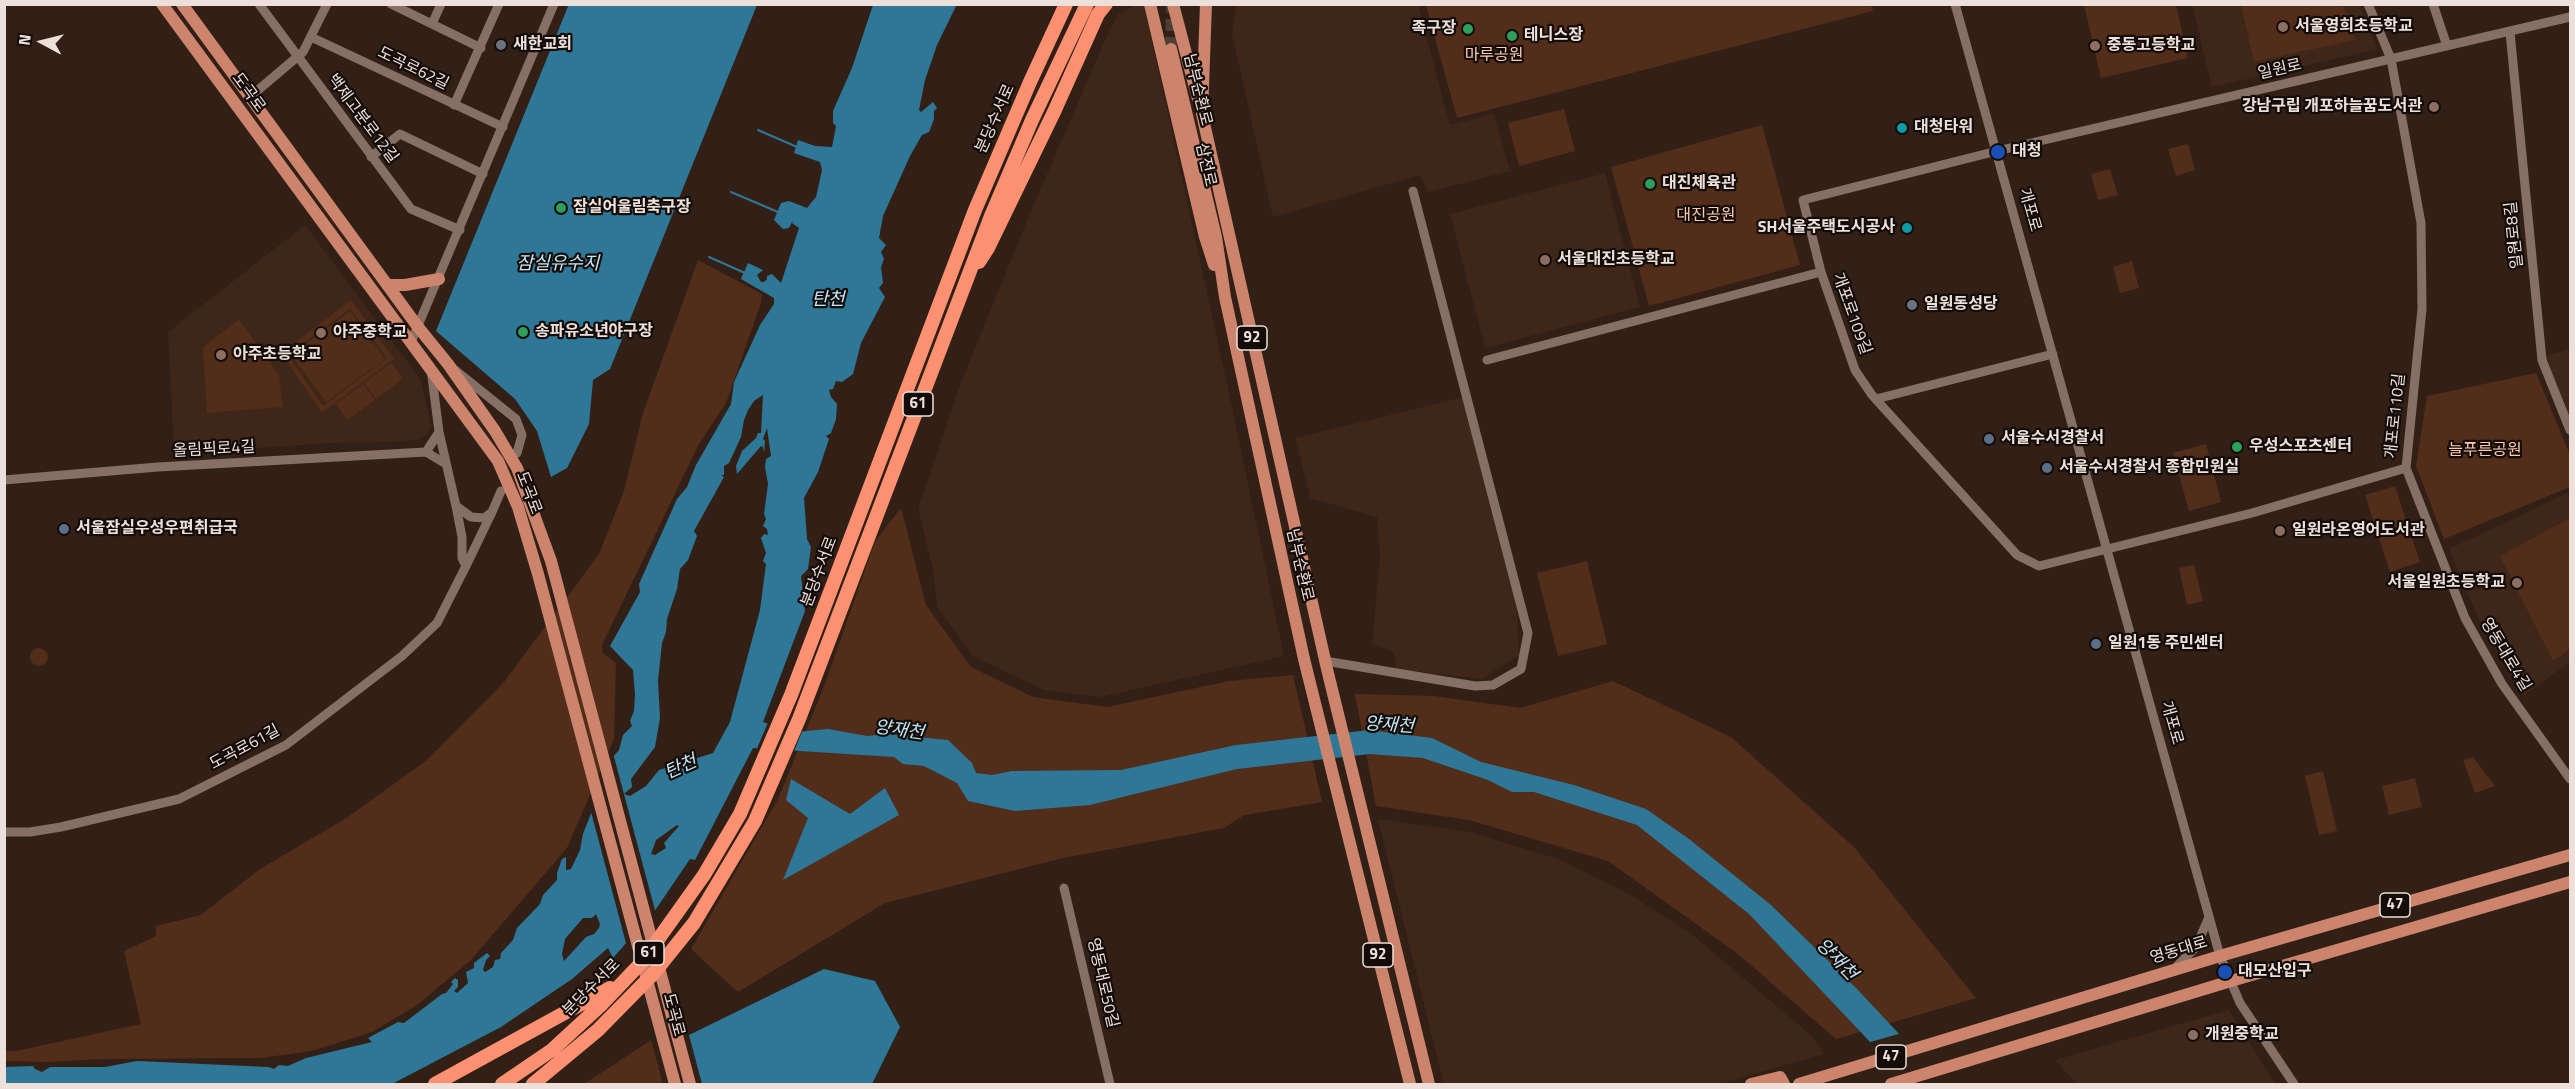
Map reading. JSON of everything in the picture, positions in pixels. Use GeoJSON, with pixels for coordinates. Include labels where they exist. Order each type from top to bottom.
{"type":"FeatureCollection","features":[{"type":"Feature","properties":{"kind":"highway","name":"분당수서로"},"geometry":{"type":"LineString","coordinates":[[502,1084],[552,1050],[602,1004],[642,962],[682,910],[740,814],[806,656],[971,221],[1066,4]]}},
{"type":"Feature","properties":{"kind":"highway","name":"분당수서로"},"geometry":{"type":"LineString","coordinates":[[533,1084],[598,1030],[653,974],[694,923],[750,829],[787,749],[964,283],[1032,120],[1087,4]]}},
{"type":"Feature","properties":{"kind":"highway"},"geometry":{"type":"LineString","coordinates":[[964,283],[988,248],[1054,112],[1098,14],[1106,4]]}},
{"type":"Feature","properties":{"kind":"highway"},"geometry":{"type":"LineString","coordinates":[[435,1084],[622,981]]}},
{"type":"Feature","properties":{"kind":"main road","name":"도곡로"},"geometry":{"type":"LineString","coordinates":[[162,4],[498,461],[518,507],[538,574],[675,1084]]}},
{"type":"Feature","properties":{"kind":"main road","name":"도곡로"},"geometry":{"type":"LineString","coordinates":[[182,4],[418,327],[448,364],[495,431],[517,468],[551,561],[690,1084]]}},
{"type":"Feature","properties":{"kind":"main road","name":"삼전로"},"geometry":{"type":"LineString","coordinates":[[1150,4],[1205,237],[1225,297]]}},
{"type":"Feature","properties":{"kind":"main road"},"geometry":{"type":"LineString","coordinates":[[1173,4],[1202,114]]}},
{"type":"Feature","properties":{"kind":"main road","name":"남부순환로"},"geometry":{"type":"LineString","coordinates":[[1206,4],[1202,114],[1326,665],[1429,1084]]}},
{"type":"Feature","properties":{"kind":"main road","name":"남부순환로"},"geometry":{"type":"LineString","coordinates":[[1171,50],[1216,237],[1225,297],[1306,670],[1347,825],[1410,1084]]}},
{"type":"Feature","properties":{"kind":"main road"},"geometry":{"type":"LineString","coordinates":[[387,285],[405,285],[440,279]]}},
{"type":"Feature","properties":{"kind":"main road","name":"영동대로"},"geometry":{"type":"LineString","coordinates":[[1799,1084],[2220,956],[2569,854]]}},
{"type":"Feature","properties":{"kind":"main road","name":"47"},"geometry":{"type":"LineString","coordinates":[[1891,1084],[2230,981],[2571,882]]}},
{"type":"Feature","properties":{"kind":"main road"},"geometry":{"type":"LineString","coordinates":[[1750,1084],[1780,1077],[1784,1084]]}},
{"type":"Feature","properties":{"kind":"street","name":"백제고분로12길"},"geometry":{"type":"LineString","coordinates":[[259,4],[411,208],[460,230]]}},
{"type":"Feature","properties":{"kind":"street"},"geometry":{"type":"LineString","coordinates":[[251,96],[298,58],[327,4]]}},
{"type":"Feature","properties":{"kind":"street"},"geometry":{"type":"LineString","coordinates":[[391,4],[481,48]]}},
{"type":"Feature","properties":{"kind":"street"},"geometry":{"type":"LineString","coordinates":[[432,24],[441,4]]}},
{"type":"Feature","properties":{"kind":"street"},"geometry":{"type":"LineString","coordinates":[[454,105],[499,4]]}},
{"type":"Feature","properties":{"kind":"street"},"geometry":{"type":"LineString","coordinates":[[411,342],[440,279],[554,4]]}},
{"type":"Feature","properties":{"kind":"street","name":"개포로"},"geometry":{"type":"LineString","coordinates":[[1955,4],[2220,956],[2240,1003],[2294,1084]]}},
{"type":"Feature","properties":{"kind":"street","name":"개포로110길"},"geometry":{"type":"LineString","coordinates":[[2107,548],[2252,513],[2406,468],[2422,309],[2421,232],[2391,59],[2368,4]]}},
{"type":"Feature","properties":{"kind":"street"},"geometry":{"type":"LineString","coordinates":[[2433,4],[2447,46]]}},
{"type":"Feature","properties":{"kind":"street","name":"일원로"},"geometry":{"type":"LineString","coordinates":[[1821,272],[1803,200],[1996,151],[2571,17]]}},
{"type":"Feature","properties":{"kind":"street","name":"일원로8길"},"geometry":{"type":"LineString","coordinates":[[2510,32],[2542,360],[2571,430]]}},
{"type":"Feature","properties":{"kind":"street","name":"도곡로62길"},"geometry":{"type":"LineString","coordinates":[[311,37],[502,127]]}},
{"type":"Feature","properties":{"kind":"street"},"geometry":{"type":"LineString","coordinates":[[371,157],[400,134],[483,174]]}},
{"type":"Feature","properties":{"kind":"street"},"geometry":{"type":"LineString","coordinates":[[1326,665],[1475,686],[1493,685],[1521,669],[1528,633],[1413,191]]}},
{"type":"Feature","properties":{"kind":"street","name":"개포로109길"},"geometry":{"type":"LineString","coordinates":[[1486,360],[1821,272],[1855,370],[1876,399],[2017,555],[2039,566],[2107,548]]}},
{"type":"Feature","properties":{"kind":"street"},"geometry":{"type":"LineString","coordinates":[[1876,399],[2053,354]]}},
{"type":"Feature","properties":{"kind":"street"},"geometry":{"type":"LineString","coordinates":[[448,364],[516,418],[522,435],[517,453]]}},
{"type":"Feature","properties":{"kind":"street"},"geometry":{"type":"LineString","coordinates":[[430,367],[439,432],[462,537],[462,558],[466,566]]}},
{"type":"Feature","properties":{"kind":"street"},"geometry":{"type":"LineString","coordinates":[[439,432],[426,452],[446,464]]}},
{"type":"Feature","properties":{"kind":"street","name":"올림픽로4길"},"geometry":{"type":"LineString","coordinates":[[4,480],[158,467],[426,452]]}},
{"type":"Feature","properties":{"kind":"street","name":"영동대로4길"},"geometry":{"type":"LineString","coordinates":[[2406,468],[2465,618],[2502,684],[2571,779]]}},
{"type":"Feature","properties":{"kind":"street","name":"도곡로61길"},"geometry":{"type":"LineString","coordinates":[[4,832],[30,832],[179,799],[286,745],[402,656],[437,623],[501,491]]}},
{"type":"Feature","properties":{"kind":"street"},"geometry":{"type":"LineString","coordinates":[[456,506],[471,517],[484,518],[492,512]]}},
{"type":"Feature","properties":{"kind":"street","name":"영동대로50길"},"geometry":{"type":"LineString","coordinates":[[1064,888],[1110,1084]]}},
{"type":"Feature","properties":{"kind":"street"},"geometry":{"type":"LineString","coordinates":[[2170,971],[2192,954],[2209,917]]}},
{"type":"Feature","properties":{"kind":"shaded area"},"geometry":{"type":"Polygon","coordinates":[[[1137,5],[1144,5],[1284,656],[1100,697],[1043,690],[973,656],[937,607],[933,570],[918,509],[959,388],[1028,218],[1106,38],[1118,14],[1137,5]]]}},
{"type":"Feature","properties":{"kind":"shaded area"},"geometry":{"type":"Polygon","coordinates":[[[1236,5],[1418,5],[1450,125],[1494,114],[1510,171],[1428,192],[1420,175],[1273,217],[1232,33],[1236,5]]]}},
{"type":"Feature","properties":{"kind":"shaded area","name":"서울영희초등학교"},"geometry":{"type":"Polygon","coordinates":[[[2192,5],[2359,5],[2378,49],[2212,87],[2192,5]]]}},
{"type":"Feature","properties":{"kind":"shaded area","name":"서울대진초등학교"},"geometry":{"type":"Polygon","coordinates":[[[1605,173],[1640,307],[1485,348],[1450,214],[1605,173]]]}},
{"type":"Feature","properties":{"kind":"shaded area"},"geometry":{"type":"Polygon","coordinates":[[[305,225],[421,380],[431,426],[426,435],[418,440],[394,442],[333,443],[174,453],[168,332],[305,225]]]}},
{"type":"Feature","properties":{"kind":"shaded area"},"geometry":{"type":"Polygon","coordinates":[[[2570,349],[2570,419],[2543,357],[2570,349]]]}},
{"type":"Feature","properties":{"kind":"shaded area"},"geometry":{"type":"Polygon","coordinates":[[[1464,397],[1514,560],[1519,655],[1482,679],[1396,669],[1394,652],[1372,644],[1380,557],[1377,517],[1310,498],[1295,438],[1464,397]]]}},
{"type":"Feature","properties":{"kind":"shaded area","name":"서울일원초등학교"},"geometry":{"type":"Polygon","coordinates":[[[2570,492],[2570,662],[2523,696],[2478,617],[2449,549],[2570,492]]]}},
{"type":"Feature","properties":{"kind":"shaded area"},"geometry":{"type":"Polygon","coordinates":[[[1378,819],[1470,832],[1561,860],[1624,891],[1689,932],[1811,1035],[1824,1054],[1719,1084],[1444,1084],[1378,819]]]}},
{"type":"Feature","properties":{"kind":"shaded area","name":"개원중학교"},"geometry":{"type":"Polygon","coordinates":[[[2229,1010],[2275,1084],[2077,1084],[2055,1060],[2229,1010]]]}},
{"type":"Feature","properties":{"kind":"green space","name":"마루공원"},"geometry":{"type":"Polygon","coordinates":[[[1871,4],[1873,11],[1457,118],[1426,5],[1871,4]]]}},
{"type":"Feature","properties":{"kind":"green space"},"geometry":{"type":"Polygon","coordinates":[[[2084,5],[2176,5],[2188,58],[2101,78],[2084,5]]]}},
{"type":"Feature","properties":{"kind":"green space"},"geometry":{"type":"Polygon","coordinates":[[[2241,5],[2343,5],[2355,40],[2254,62],[2241,5]]]}},
{"type":"Feature","properties":{"kind":"green space"},"geometry":{"type":"Polygon","coordinates":[[[1564,109],[1575,151],[1519,166],[1508,123],[1564,109]]]}},
{"type":"Feature","properties":{"kind":"green space","name":"대진공원"},"geometry":{"type":"Polygon","coordinates":[[[1762,125],[1800,265],[1649,306],[1611,167],[1762,125]]]}},
{"type":"Feature","properties":{"kind":"green space"},"geometry":{"type":"Polygon","coordinates":[[[2188,144],[2195,170],[2176,176],[2168,149],[2188,144]]]}},
{"type":"Feature","properties":{"kind":"green space"},"geometry":{"type":"Polygon","coordinates":[[[2110,169],[2118,195],[2098,200],[2091,174],[2110,169]]]}},
{"type":"Feature","properties":{"kind":"green space"},"geometry":{"type":"Polygon","coordinates":[[[698,260],[762,294],[761,303],[726,403],[698,446],[602,645],[603,653],[616,663],[614,739],[567,848],[471,960],[417,1005],[372,1032],[312,1051],[261,1058],[5,1061],[5,1051],[16,1051],[141,1024],[124,951],[156,936],[156,926],[201,915],[260,869],[348,817],[427,760],[504,682],[599,554],[624,491],[643,413],[698,260]]]}},
{"type":"Feature","properties":{"kind":"green space"},"geometry":{"type":"Polygon","coordinates":[[[2132,261],[2139,288],[2120,293],[2113,267],[2132,261]]]}},
{"type":"Feature","properties":{"kind":"green space"},"geometry":{"type":"Polygon","coordinates":[[[351,300],[394,359],[322,413],[281,353],[351,300]],[[350,309],[288,355],[323,406],[387,358],[350,309]]]}},
{"type":"Feature","properties":{"kind":"green space"},"geometry":{"type":"Polygon","coordinates":[[[350,311],[385,359],[326,402],[291,355],[350,311]]]}},
{"type":"Feature","properties":{"kind":"green space"},"geometry":{"type":"Polygon","coordinates":[[[239,320],[279,375],[283,407],[207,413],[203,347],[239,320]]]}},
{"type":"Feature","properties":{"kind":"green space"},"geometry":{"type":"Polygon","coordinates":[[[391,363],[403,379],[376,399],[364,383],[391,363]]]}},
{"type":"Feature","properties":{"kind":"green space","name":"늘푸른공원"},"geometry":{"type":"Polygon","coordinates":[[[2536,373],[2570,455],[2570,487],[2444,539],[2416,466],[2427,396],[2536,373]]]}},
{"type":"Feature","properties":{"kind":"green space"},"geometry":{"type":"Polygon","coordinates":[[[363,384],[375,400],[347,420],[336,404],[363,384]]]}},
{"type":"Feature","properties":{"kind":"green space"},"geometry":{"type":"Polygon","coordinates":[[[2206,444],[2221,502],[2189,511],[2173,453],[2206,444]]]}},
{"type":"Feature","properties":{"kind":"green space"},"geometry":{"type":"Polygon","coordinates":[[[2395,486],[2420,562],[2390,572],[2365,495],[2395,486]]]}},
{"type":"Feature","properties":{"kind":"green space"},"geometry":{"type":"Polygon","coordinates":[[[901,508],[926,605],[971,667],[1033,697],[1107,707],[1229,681],[1293,675],[1322,802],[1244,815],[1224,828],[1063,858],[885,903],[738,992],[691,949],[778,799],[825,684],[875,541],[901,508]]]}},
{"type":"Feature","properties":{"kind":"green space"},"geometry":{"type":"Polygon","coordinates":[[[2570,518],[2570,649],[2553,661],[2500,556],[2570,518]]]}},
{"type":"Feature","properties":{"kind":"green space"},"geometry":{"type":"Polygon","coordinates":[[[1587,561],[1607,644],[1558,656],[1537,573],[1587,561]]]}},
{"type":"Feature","properties":{"kind":"green space"},"geometry":{"type":"Polygon","coordinates":[[[2194,565],[2203,601],[2187,605],[2179,568],[2194,565]]]}},
{"type":"Feature","properties":{"kind":"green space"},"geometry":{"type":"Polygon","coordinates":[[[39,648],[45,651],[48,657],[45,663],[39,666],[33,663],[30,657],[33,651],[39,648]]]}},
{"type":"Feature","properties":{"kind":"green space"},"geometry":{"type":"Polygon","coordinates":[[[1613,681],[1731,737],[1854,847],[1976,998],[1836,1039],[1738,954],[1608,861],[1469,820],[1376,806],[1355,694],[1434,696],[1520,708],[1613,681]]]}},
{"type":"Feature","properties":{"kind":"green space"},"geometry":{"type":"Polygon","coordinates":[[[2473,757],[2495,786],[2475,793],[2463,760],[2473,757]]]}},
{"type":"Feature","properties":{"kind":"green space"},"geometry":{"type":"Polygon","coordinates":[[[2323,771],[2337,831],[2319,835],[2305,776],[2323,771]]]}},
{"type":"Feature","properties":{"kind":"green space"},"geometry":{"type":"Polygon","coordinates":[[[2415,778],[2422,807],[2389,815],[2382,786],[2415,778]]]}},
{"type":"Feature","properties":{"kind":"green space"},"geometry":{"type":"Polygon","coordinates":[[[651,1040],[663,1084],[584,1084],[651,1040]]]}},
{"type":"Feature","properties":{"kind":"water","name":"잠실유수지"},"geometry":{"type":"Polygon","coordinates":[[[569,4],[757,5],[610,369],[593,380],[589,424],[567,468],[551,477],[537,431],[515,399],[436,331],[569,4]]]}},
{"type":"Feature","properties":{"kind":"water","name":"탄천"},"geometry":{"type":"Polygon","coordinates":[[[957,4],[937,45],[925,80],[919,110],[921,112],[933,102],[937,108],[934,111],[934,119],[929,132],[922,135],[910,156],[883,216],[879,238],[886,245],[881,252],[884,259],[881,267],[883,283],[879,288],[885,297],[861,343],[853,374],[842,382],[836,381],[833,389],[829,390],[837,404],[836,419],[831,433],[826,436],[829,439],[818,472],[804,498],[807,539],[811,547],[808,569],[801,576],[805,611],[763,722],[797,732],[828,729],[867,736],[887,734],[948,740],[972,763],[976,773],[992,775],[1012,771],[1121,770],[1236,745],[1369,730],[1432,738],[1481,762],[1574,785],[1646,809],[1689,839],[1771,905],[1857,989],[1946,1084],[1871,1043],[1749,914],[1637,825],[1534,792],[1512,792],[1488,780],[1423,758],[1370,754],[1237,769],[1090,805],[1015,811],[968,801],[957,783],[924,766],[903,764],[894,757],[753,748],[695,860],[690,859],[656,909],[613,958],[608,948],[572,979],[501,1027],[392,1084],[5,1084],[4,1067],[33,1066],[42,1072],[50,1067],[105,1067],[137,1061],[274,1069],[279,1065],[288,1066],[306,1058],[372,1042],[368,1038],[398,1022],[404,1023],[446,993],[455,978],[458,980],[458,987],[454,991],[457,993],[468,983],[466,972],[474,968],[474,963],[487,953],[490,956],[486,960],[483,970],[485,972],[493,967],[495,960],[500,959],[501,953],[513,940],[517,928],[540,904],[543,895],[557,880],[562,859],[566,857],[566,870],[571,869],[613,757],[619,750],[623,735],[632,726],[630,721],[634,711],[635,695],[633,670],[610,646],[640,592],[639,584],[677,499],[687,487],[696,465],[731,404],[734,382],[760,325],[774,304],[774,298],[741,279],[748,263],[763,270],[757,275],[761,282],[772,274],[781,283],[799,228],[792,223],[793,220],[789,228],[783,229],[774,220],[781,203],[789,201],[807,208],[816,197],[822,170],[820,162],[794,153],[798,140],[815,146],[832,147],[836,126],[833,123],[833,111],[852,68],[873,5],[957,4]],[[763,395],[754,401],[748,410],[741,437],[729,463],[724,466],[724,475],[721,475],[724,477],[694,531],[697,536],[688,560],[680,569],[677,589],[662,643],[658,681],[660,718],[655,747],[631,779],[632,787],[624,794],[630,796],[646,786],[659,770],[713,753],[730,722],[760,610],[766,564],[763,561],[766,553],[761,538],[764,534],[768,535],[767,529],[763,526],[766,519],[764,514],[768,484],[765,467],[766,459],[771,456],[767,428],[763,439],[765,441],[764,453],[761,446],[737,474],[736,466],[742,451],[756,438],[758,433],[761,433],[763,395]],[[677,825],[656,840],[651,854],[655,855],[666,848],[664,843],[679,826],[677,825]],[[596,914],[592,918],[583,918],[565,939],[562,954],[564,961],[586,937],[594,934],[599,928],[600,924],[596,914]]]}},
{"type":"Feature","properties":{"kind":"water"},"geometry":{"type":"Polygon","coordinates":[[[791,779],[850,814],[885,788],[899,815],[783,880],[808,818],[786,800],[791,779]]]}},
{"type":"Feature","properties":{"kind":"water"},"geometry":{"type":"Polygon","coordinates":[[[824,969],[875,981],[900,1027],[872,1084],[702,1084],[689,1035],[824,969]]]}},
{"type":"Feature","properties":{"kind":"pier"},"geometry":{"type":"Polygon","coordinates":[[[769,720],[803,729],[793,754],[756,751],[769,720]]]}},
{"type":"Feature","properties":{"kind":"pier"},"geometry":{"type":"Polygon","coordinates":[[[613,753],[656,914],[627,947],[590,808],[613,753]]]}},
{"type":"Feature","properties":{"kind":"pier"},"geometry":{"type":"Polygon","coordinates":[[[1902,1033],[1949,1084],[1909,1084],[1867,1043],[1902,1033]]]}},
{"type":"Feature","properties":{"kind":"waterway"},"geometry":{"type":"LineString","coordinates":[[758,130],[797,147]]}},
{"type":"Feature","properties":{"kind":"waterway"},"geometry":{"type":"LineString","coordinates":[[731,192],[778,212]]}},
{"type":"Feature","properties":{"kind":"waterway"},"geometry":{"type":"LineString","coordinates":[[709,257],[745,273]]}},
{"type":"Feature","properties":{"kind":"tunnel"},"geometry":{"type":"LineString","coordinates":[[1171,49],[1172,6]]}},
{"type":"Feature","properties":{"kind":"place","name":"서울영희초등학교"},"geometry":{"type":"Point","coordinates":[2283,27]}},
{"type":"Feature","properties":{"kind":"place","name":"족구장"},"geometry":{"type":"Point","coordinates":[1468,29]}},
{"type":"Feature","properties":{"kind":"place","name":"테니스장"},"geometry":{"type":"Point","coordinates":[1512,36]}},
{"type":"Feature","properties":{"kind":"place","name":"새한교회"},"geometry":{"type":"Point","coordinates":[501,45]}},
{"type":"Feature","properties":{"kind":"place","name":"중동고등학교"},"geometry":{"type":"Point","coordinates":[2095,46]}},
{"type":"Feature","properties":{"kind":"place","name":"강남구립 개포하늘꿈도서관"},"geometry":{"type":"Point","coordinates":[2434,107]}},
{"type":"Feature","properties":{"kind":"place","name":"대청타워"},"geometry":{"type":"Point","coordinates":[1902,128]}},
{"type":"Feature","properties":{"kind":"place","name":"대청"},"geometry":{"type":"Point","coordinates":[1998,152]}},
{"type":"Feature","properties":{"kind":"place","name":"대진체육관"},"geometry":{"type":"Point","coordinates":[1650,184]}},
{"type":"Feature","properties":{"kind":"place","name":"잠실어울림축구장"},"geometry":{"type":"Point","coordinates":[561,208]}},
{"type":"Feature","properties":{"kind":"place","name":"SH서울주택도시공사"},"geometry":{"type":"Point","coordinates":[1907,228]}},
{"type":"Feature","properties":{"kind":"place","name":"서울대진초등학교"},"geometry":{"type":"Point","coordinates":[1545,260]}},
{"type":"Feature","properties":{"kind":"place","name":"일원동성당"},"geometry":{"type":"Point","coordinates":[1912,305]}},
{"type":"Feature","properties":{"kind":"place","name":"송파유소년야구장"},"geometry":{"type":"Point","coordinates":[523,332]}},
{"type":"Feature","properties":{"kind":"place","name":"아주중학교"},"geometry":{"type":"Point","coordinates":[321,333]}},
{"type":"Feature","properties":{"kind":"place","name":"아주초등학교"},"geometry":{"type":"Point","coordinates":[221,355]}},
{"type":"Feature","properties":{"kind":"place","name":"서울수서경찰서"},"geometry":{"type":"Point","coordinates":[1989,439]}},
{"type":"Feature","properties":{"kind":"place","name":"우성스포츠센터"},"geometry":{"type":"Point","coordinates":[2237,447]}},
{"type":"Feature","properties":{"kind":"place","name":"서울수서경찰서 종합민원실"},"geometry":{"type":"Point","coordinates":[2047,468]}},
{"type":"Feature","properties":{"kind":"place","name":"서울잠실우성우편취급국"},"geometry":{"type":"Point","coordinates":[64,529]}},
{"type":"Feature","properties":{"kind":"place","name":"일원라온영어도서관"},"geometry":{"type":"Point","coordinates":[2280,531]}},
{"type":"Feature","properties":{"kind":"place","name":"서울일원초등학교"},"geometry":{"type":"Point","coordinates":[2517,583]}},
{"type":"Feature","properties":{"kind":"place","name":"일원1동 주민센터"},"geometry":{"type":"Point","coordinates":[2096,644]}},
{"type":"Feature","properties":{"kind":"place","name":"대모산입구"},"geometry":{"type":"Point","coordinates":[2225,972]}},
{"type":"Feature","properties":{"kind":"place","name":"개원중학교"},"geometry":{"type":"Point","coordinates":[2193,1035]}},
{"type":"Feature","properties":{"kind":"water label","name":"양재천"},"geometry":{"type":"Point","coordinates":[1389,726]}},
{"type":"Feature","properties":{"kind":"water label","name":"양재천"},"geometry":{"type":"Point","coordinates":[899,731]}},
{"type":"Feature","properties":{"kind":"water label","name":"양재천"},"geometry":{"type":"Point","coordinates":[1836,960]}}]}
